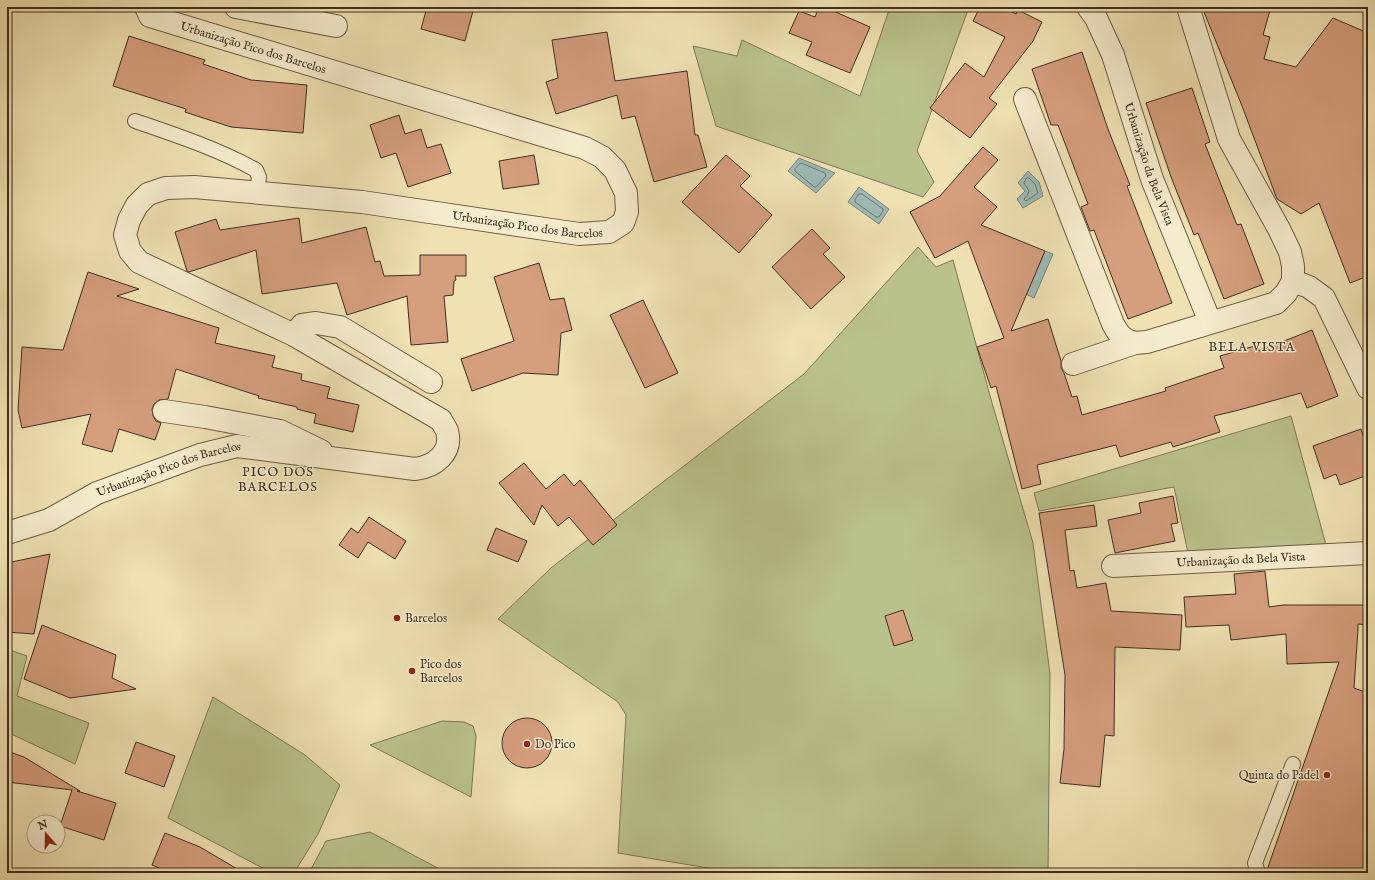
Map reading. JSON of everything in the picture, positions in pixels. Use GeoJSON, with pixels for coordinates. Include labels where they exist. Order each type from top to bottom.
{"type":"FeatureCollection","features":[{"type":"Feature","properties":{"kind":"street","name":"Urbanização Pico dos Barcelos"},"geometry":{"type":"LineString","coordinates":[[7,533],[49,520],[97,493],[200,455],[237,446],[415,469],[426,468],[434,464],[442,457],[448,443],[447,431],[441,420],[294,335],[139,262],[130,251],[125,235],[128,220],[137,205],[148,194],[166,188],[194,187],[257,192],[362,202],[579,234],[609,232],[623,223],[627,212],[626,193],[615,170],[602,157],[585,148],[150,16],[146,7]]}},
{"type":"Feature","properties":{"kind":"street"},"geometry":{"type":"LineString","coordinates":[[236,7],[336,26]]}},
{"type":"Feature","properties":{"kind":"street","name":"Urbanização da Bela Vista"},"geometry":{"type":"LineString","coordinates":[[1088,7],[1096,18],[1113,55],[1152,179],[1210,322]]}},
{"type":"Feature","properties":{"kind":"street"},"geometry":{"type":"LineString","coordinates":[[1073,364],[1134,343],[1147,342],[1276,302],[1286,293],[1293,281],[1293,266],[1290,252],[1279,229],[1229,139],[1188,7]]}},
{"type":"Feature","properties":{"kind":"street"},"geometry":{"type":"LineString","coordinates":[[1025,99],[1113,324],[1118,334],[1125,340],[1134,343]]}},
{"type":"Feature","properties":{"kind":"street"},"geometry":{"type":"LineString","coordinates":[[1293,281],[1309,287],[1324,298],[1368,388]]}},
{"type":"Feature","properties":{"kind":"street"},"geometry":{"type":"LineString","coordinates":[[294,335],[302,324],[316,323],[340,327],[431,382]]}},
{"type":"Feature","properties":{"kind":"street","name":"Urbanização Pico dos Barcelos"},"geometry":{"type":"LineString","coordinates":[[164,411],[280,431],[339,459]]}},
{"type":"Feature","properties":{"kind":"street","name":"Urbanização da Bela Vista"},"geometry":{"type":"LineString","coordinates":[[1113,566],[1368,553]]}},
{"type":"Feature","properties":{"kind":"lane"},"geometry":{"type":"LineString","coordinates":[[135,121],[188,139],[236,159],[256,170],[259,177],[257,192]]}},
{"type":"Feature","properties":{"kind":"lane"},"geometry":{"type":"LineString","coordinates":[[1258,873],[1255,862],[1293,764]]}},
{"type":"Feature","properties":{"kind":"green space"},"geometry":{"type":"Polygon","coordinates":[[[302,7],[335,7],[321,11],[302,7]]]}},
{"type":"Feature","properties":{"kind":"green space"},"geometry":{"type":"Polygon","coordinates":[[[890,7],[969,7],[917,151],[934,182],[923,197],[716,126],[693,46],[737,56],[742,40],[860,96],[890,7]]]}},
{"type":"Feature","properties":{"kind":"green space"},"geometry":{"type":"Polygon","coordinates":[[[918,247],[936,267],[953,260],[992,403],[1033,543],[1050,674],[1048,873],[738,873],[618,853],[626,715],[618,702],[498,619],[552,567],[804,374],[918,247]]]}},
{"type":"Feature","properties":{"kind":"green space"},"geometry":{"type":"Polygon","coordinates":[[[1291,416],[1326,545],[1188,553],[1174,487],[1039,511],[1034,493],[1291,416]]]}},
{"type":"Feature","properties":{"kind":"green space"},"geometry":{"type":"Polygon","coordinates":[[[7,649],[27,656],[17,696],[89,723],[75,764],[7,732],[7,649]]]}},
{"type":"Feature","properties":{"kind":"green space"},"geometry":{"type":"Polygon","coordinates":[[[213,697],[305,755],[340,785],[318,834],[294,873],[272,873],[168,818],[213,697]]]}},
{"type":"Feature","properties":{"kind":"green space"},"geometry":{"type":"Polygon","coordinates":[[[442,721],[464,722],[473,726],[476,736],[471,797],[370,745],[442,721]]]}},
{"type":"Feature","properties":{"kind":"green space"},"geometry":{"type":"Polygon","coordinates":[[[370,832],[447,873],[309,873],[326,841],[370,832]]]}},
{"type":"Feature","properties":{"kind":"water"},"geometry":{"type":"Polygon","coordinates":[[[799,158],[835,173],[816,193],[788,171],[799,158]]]}},
{"type":"Feature","properties":{"kind":"water"},"geometry":{"type":"Polygon","coordinates":[[[1028,171],[1039,182],[1043,196],[1023,208],[1017,199],[1025,191],[1018,183],[1028,171]]]}},
{"type":"Feature","properties":{"kind":"water"},"geometry":{"type":"Polygon","coordinates":[[[859,187],[889,209],[879,224],[848,202],[859,187]]]}},
{"type":"Feature","properties":{"kind":"water"},"geometry":{"type":"Polygon","coordinates":[[[1045,251],[1053,254],[1034,298],[1026,294],[1045,251]]]}},
{"type":"Feature","properties":{"kind":"building"},"geometry":{"type":"Polygon","coordinates":[[[427,7],[474,7],[465,41],[421,29],[427,7]]]}},
{"type":"Feature","properties":{"kind":"building"},"geometry":{"type":"Polygon","coordinates":[[[819,7],[824,7],[870,27],[850,73],[806,55],[812,42],[789,33],[799,11],[815,17],[819,7]]]}},
{"type":"Feature","properties":{"kind":"building"},"geometry":{"type":"Polygon","coordinates":[[[980,7],[1002,7],[1016,14],[1018,10],[1042,22],[1033,41],[989,98],[997,104],[970,138],[930,108],[965,63],[984,77],[1005,37],[973,21],[980,7]]]}},
{"type":"Feature","properties":{"kind":"building"},"geometry":{"type":"Polygon","coordinates":[[[1202,7],[1271,7],[1263,35],[1270,37],[1264,59],[1296,67],[1333,18],[1368,33],[1368,276],[1350,283],[1319,203],[1301,214],[1277,199],[1242,106],[1202,7]]]}},
{"type":"Feature","properties":{"kind":"building"},"geometry":{"type":"Polygon","coordinates":[[[607,32],[615,81],[687,71],[695,135],[698,135],[707,167],[654,182],[635,116],[622,119],[617,95],[556,114],[546,82],[558,78],[552,40],[607,32]]]}},
{"type":"Feature","properties":{"kind":"building"},"geometry":{"type":"Polygon","coordinates":[[[129,36],[205,60],[203,64],[251,80],[307,85],[303,133],[231,127],[185,112],[186,109],[113,86],[129,36]]]}},
{"type":"Feature","properties":{"kind":"building"},"geometry":{"type":"Polygon","coordinates":[[[1082,52],[1108,129],[1130,185],[1127,186],[1172,303],[1128,319],[1094,230],[1090,231],[1081,207],[1088,204],[1058,125],[1051,125],[1032,69],[1082,52]]]}},
{"type":"Feature","properties":{"kind":"building"},"geometry":{"type":"Polygon","coordinates":[[[1192,88],[1210,142],[1205,144],[1237,225],[1241,224],[1264,284],[1224,299],[1198,233],[1194,235],[1171,177],[1146,103],[1192,88]]]}},
{"type":"Feature","properties":{"kind":"building"},"geometry":{"type":"Polygon","coordinates":[[[399,115],[405,134],[421,129],[427,148],[441,144],[451,173],[408,187],[396,153],[381,158],[370,125],[399,115]]]}},
{"type":"Feature","properties":{"kind":"building"},"geometry":{"type":"Polygon","coordinates":[[[983,147],[998,160],[974,187],[997,207],[981,225],[1045,251],[1011,331],[1048,319],[1061,361],[1061,368],[1072,397],[1077,396],[1082,415],[1166,391],[1165,388],[1224,368],[1220,356],[1258,345],[1259,351],[1312,330],[1338,396],[1307,408],[1301,393],[1214,416],[1220,432],[1173,447],[1171,442],[1120,457],[1116,445],[1037,465],[1041,484],[1022,489],[996,386],[991,388],[977,347],[1004,338],[968,241],[935,258],[910,212],[940,196],[983,147]]]}},
{"type":"Feature","properties":{"kind":"building"},"geometry":{"type":"Polygon","coordinates":[[[534,155],[539,184],[503,189],[499,161],[534,155]]]}},
{"type":"Feature","properties":{"kind":"building"},"geometry":{"type":"Polygon","coordinates":[[[726,155],[750,176],[740,186],[772,215],[739,253],[682,202],[726,155]]]}},
{"type":"Feature","properties":{"kind":"building"},"geometry":{"type":"Polygon","coordinates":[[[299,218],[302,243],[366,227],[375,262],[380,261],[384,276],[420,275],[420,255],[466,255],[466,276],[455,276],[456,280],[454,281],[453,295],[444,296],[448,342],[411,345],[407,296],[347,315],[337,283],[262,294],[256,250],[189,272],[187,271],[175,232],[216,219],[220,230],[299,218]]]}},
{"type":"Feature","properties":{"kind":"building"},"geometry":{"type":"Polygon","coordinates":[[[812,229],[830,248],[823,254],[845,277],[811,309],[772,267],[812,229]]]}},
{"type":"Feature","properties":{"kind":"building"},"geometry":{"type":"Polygon","coordinates":[[[539,263],[550,300],[564,298],[572,330],[561,333],[558,375],[523,373],[472,391],[461,359],[514,341],[494,277],[539,263]]]}},
{"type":"Feature","properties":{"kind":"building"},"geometry":{"type":"Polygon","coordinates":[[[88,272],[139,289],[117,296],[219,328],[215,343],[275,356],[272,367],[302,374],[301,380],[330,387],[327,398],[359,405],[353,432],[314,423],[316,414],[297,409],[297,407],[258,398],[259,396],[176,369],[168,399],[159,400],[154,404],[152,409],[153,416],[156,421],[161,423],[155,440],[119,429],[112,452],[82,444],[91,414],[22,428],[18,410],[22,347],[63,350],[88,272]]]}},
{"type":"Feature","properties":{"kind":"building"},"geometry":{"type":"Polygon","coordinates":[[[643,300],[678,373],[645,388],[610,315],[643,300]]]}},
{"type":"Feature","properties":{"kind":"building"},"geometry":{"type":"Polygon","coordinates":[[[1361,429],[1368,451],[1368,475],[1340,485],[1336,474],[1324,479],[1313,446],[1361,429]]]}},
{"type":"Feature","properties":{"kind":"building"},"geometry":{"type":"Polygon","coordinates":[[[524,463],[546,489],[564,474],[574,486],[580,480],[617,525],[593,545],[569,517],[558,526],[542,505],[534,525],[499,483],[524,463]]]}},
{"type":"Feature","properties":{"kind":"building"},"geometry":{"type":"Polygon","coordinates":[[[1173,496],[1178,523],[1171,524],[1175,541],[1115,553],[1108,520],[1141,513],[1139,503],[1173,496]]]}},
{"type":"Feature","properties":{"kind":"building"},"geometry":{"type":"Polygon","coordinates":[[[1094,505],[1097,526],[1065,530],[1070,571],[1074,570],[1077,588],[1106,583],[1111,611],[1182,615],[1180,650],[1115,647],[1114,736],[1105,735],[1100,787],[1060,783],[1064,749],[1065,675],[1039,513],[1094,505]]]}},
{"type":"Feature","properties":{"kind":"building"},"geometry":{"type":"Polygon","coordinates":[[[369,517],[406,541],[395,559],[368,542],[358,558],[339,545],[351,528],[358,533],[369,517]]]}},
{"type":"Feature","properties":{"kind":"building"},"geometry":{"type":"Polygon","coordinates":[[[496,528],[527,541],[518,562],[487,550],[496,528]]]}},
{"type":"Feature","properties":{"kind":"building"},"geometry":{"type":"Polygon","coordinates":[[[50,554],[34,634],[7,632],[7,563],[50,554]]]}},
{"type":"Feature","properties":{"kind":"building"},"geometry":{"type":"Polygon","coordinates":[[[1265,571],[1269,607],[1283,605],[1368,605],[1368,625],[1358,624],[1354,688],[1368,693],[1368,873],[1266,873],[1339,662],[1287,664],[1286,634],[1231,640],[1229,625],[1186,627],[1184,597],[1236,594],[1234,574],[1265,571]]]}},
{"type":"Feature","properties":{"kind":"building"},"geometry":{"type":"Polygon","coordinates":[[[903,610],[913,640],[894,646],[885,616],[903,610]]]}},
{"type":"Feature","properties":{"kind":"building"},"geometry":{"type":"Polygon","coordinates":[[[42,625],[116,655],[112,678],[136,689],[70,698],[24,679],[42,625]]]}},
{"type":"Feature","properties":{"kind":"building","name":"Do Pico"},"geometry":{"type":"Polygon","coordinates":[[[527,718],[541,722],[548,729],[552,743],[548,757],[541,764],[527,768],[513,764],[506,757],[502,743],[506,729],[513,722],[527,718]]]}},
{"type":"Feature","properties":{"kind":"building"},"geometry":{"type":"Polygon","coordinates":[[[136,742],[175,756],[164,787],[125,773],[136,742]]]}},
{"type":"Feature","properties":{"kind":"building"},"geometry":{"type":"Polygon","coordinates":[[[7,751],[24,757],[80,791],[77,791],[116,803],[104,840],[66,828],[66,814],[64,814],[72,790],[7,782],[7,751]]]}},
{"type":"Feature","properties":{"kind":"building"},"geometry":{"type":"Polygon","coordinates":[[[165,833],[200,847],[244,873],[171,873],[152,865],[165,833]]]}},
{"type":"Feature","properties":{"kind":"place","name":"Barcelos"},"geometry":{"type":"Point","coordinates":[397,618]}},
{"type":"Feature","properties":{"kind":"place","name":"Pico dos Barcelos"},"geometry":{"type":"Point","coordinates":[412,671]}},
{"type":"Feature","properties":{"kind":"place","name":"Do Pico"},"geometry":{"type":"Point","coordinates":[527,744]}},
{"type":"Feature","properties":{"kind":"place","name":"Quinta do Padel"},"geometry":{"type":"Point","coordinates":[1327,775]}},
{"type":"Feature","properties":{"kind":"district","name":"BELA VISTA"},"geometry":{"type":"Point","coordinates":[1252,347]}},
{"type":"Feature","properties":{"kind":"district","name":"PICO DOS BARCELOS"},"geometry":{"type":"Point","coordinates":[278,480]}}]}
